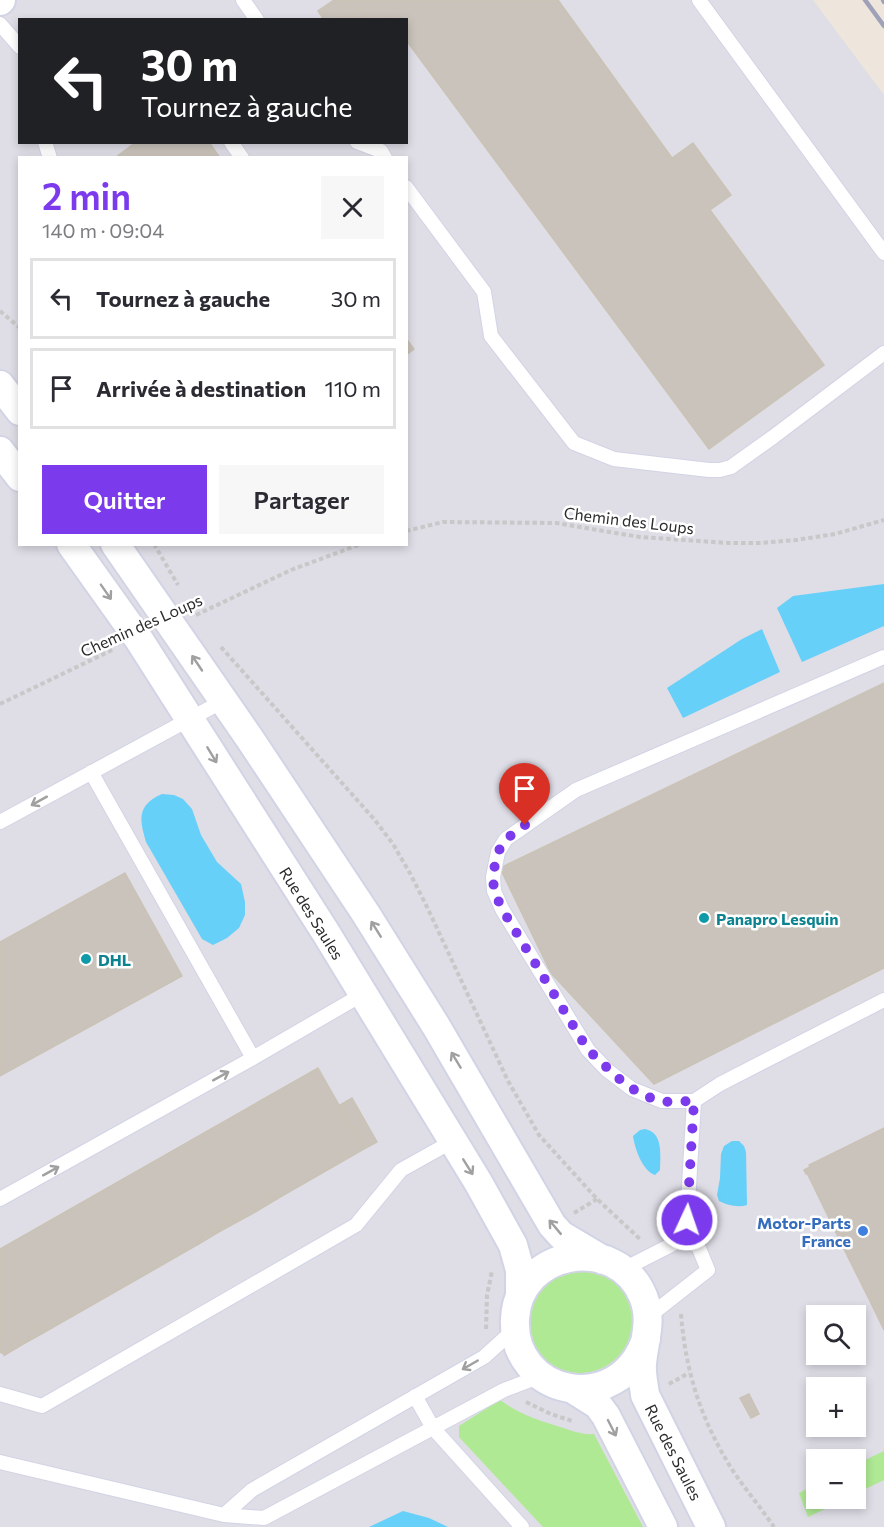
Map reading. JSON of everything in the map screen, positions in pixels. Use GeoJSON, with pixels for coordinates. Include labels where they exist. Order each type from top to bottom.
{"type":"FeatureCollection","features":[{"type":"Feature","properties":{"kind":"street"},"geometry":{"type":"LineString","coordinates":[[0,385],[18,408]]}},
{"type":"Feature","properties":{"kind":"street"},"geometry":{"type":"LineString","coordinates":[[0,451],[18,474]]}},
{"type":"Feature","properties":{"kind":"street","name":"Rue des Saules"},"geometry":{"type":"LineString","coordinates":[[72,546],[138,638],[190,719],[478,1182],[513,1245],[520,1270],[520,1296]]}},
{"type":"Feature","properties":{"kind":"street","name":"Rue des Saules"},"geometry":{"type":"LineString","coordinates":[[117,546],[183,620],[223,701],[366,914],[442,1036],[552,1225],[568,1240],[613,1265],[637,1286],[643,1296],[647,1328],[642,1363],[645,1395],[711,1527]]}},
{"type":"Feature","properties":{"kind":"street","name":"Rue des Saules"},"geometry":{"type":"LineString","coordinates":[[613,1265],[581,1256],[560,1260],[540,1270],[532,1278],[520,1296],[516,1307],[515,1329],[526,1360],[541,1376],[560,1386],[593,1389],[614,1381],[638,1359],[647,1328]]}},
{"type":"Feature","properties":{"kind":"street","name":"Rue des Saules"},"geometry":{"type":"LineString","coordinates":[[571,1388],[598,1405],[606,1416],[663,1527]]}},
{"type":"Feature","properties":{"kind":"lane"},"geometry":{"type":"LineString","coordinates":[[243,0],[256,18]]}},
{"type":"Feature","properties":{"kind":"lane"},"geometry":{"type":"LineString","coordinates":[[699,0],[884,253]]}},
{"type":"Feature","properties":{"kind":"lane"},"geometry":{"type":"LineString","coordinates":[[0,24],[18,45]]}},
{"type":"Feature","properties":{"kind":"lane"},"geometry":{"type":"LineString","coordinates":[[362,144],[381,151],[384,156]]}},
{"type":"Feature","properties":{"kind":"lane"},"geometry":{"type":"LineString","coordinates":[[408,190],[484,292],[491,336],[504,354],[574,443],[614,459],[709,470],[731,467],[884,353]]}},
{"type":"Feature","properties":{"kind":"lane"},"geometry":{"type":"LineString","coordinates":[[884,657],[576,790],[506,839],[498,852],[493,877],[494,891],[502,909],[588,1050],[607,1070],[632,1089],[662,1101],[694,1101],[720,1083],[884,999]]}},
{"type":"Feature","properties":{"kind":"lane"},"geometry":{"type":"LineString","coordinates":[[0,822],[223,701]]}},
{"type":"Feature","properties":{"kind":"lane"},"geometry":{"type":"LineString","coordinates":[[91,772],[253,1058]]}},
{"type":"Feature","properties":{"kind":"lane"},"geometry":{"type":"LineString","coordinates":[[0,1199],[363,994]]}},
{"type":"Feature","properties":{"kind":"lane"},"geometry":{"type":"LineString","coordinates":[[647,1328],[675,1295],[708,1270],[687,1220],[694,1101]]}},
{"type":"Feature","properties":{"kind":"lane"},"geometry":{"type":"LineString","coordinates":[[0,1394],[42,1406],[356,1225],[401,1170],[453,1141]]}},
{"type":"Feature","properties":{"kind":"lane"},"geometry":{"type":"LineString","coordinates":[[613,1265],[653,1255],[673,1244],[687,1220]]}},
{"type":"Feature","properties":{"kind":"lane"},"geometry":{"type":"LineString","coordinates":[[224,1515],[252,1490],[484,1357],[515,1329]]}},
{"type":"Feature","properties":{"kind":"lane"},"geometry":{"type":"LineString","coordinates":[[0,1462],[224,1515],[264,1518],[512,1387],[541,1376]]}},
{"type":"Feature","properties":{"kind":"lane"},"geometry":{"type":"LineString","coordinates":[[415,1396],[433,1428],[522,1527]]}},
{"type":"Feature","properties":{"kind":"path"},"geometry":{"type":"LineString","coordinates":[[0,311],[18,326]]}},
{"type":"Feature","properties":{"kind":"path","name":"Chemin des Loups"},"geometry":{"type":"LineString","coordinates":[[408,531],[443,522],[556,523],[640,537],[759,543],[835,534],[884,520]]}},
{"type":"Feature","properties":{"kind":"path"},"geometry":{"type":"LineString","coordinates":[[155,546],[178,585]]}},
{"type":"Feature","properties":{"kind":"path","name":"Chemin des Loups"},"geometry":{"type":"LineString","coordinates":[[183,620],[291,570],[355,546]]}},
{"type":"Feature","properties":{"kind":"path"},"geometry":{"type":"LineString","coordinates":[[183,620],[200,621]]}},
{"type":"Feature","properties":{"kind":"path","name":"Chemin des Loups"},"geometry":{"type":"LineString","coordinates":[[0,704],[138,638]]}},
{"type":"Feature","properties":{"kind":"path"},"geometry":{"type":"LineString","coordinates":[[218,644],[374,819],[393,844],[428,909],[508,1081],[539,1135],[597,1199],[632,1231],[653,1255]]}},
{"type":"Feature","properties":{"kind":"path"},"geometry":{"type":"LineString","coordinates":[[552,1225],[597,1199]]}},
{"type":"Feature","properties":{"kind":"path"},"geometry":{"type":"LineString","coordinates":[[493,1350],[486,1330],[487,1295],[494,1262],[513,1245]]}},
{"type":"Feature","properties":{"kind":"path"},"geometry":{"type":"LineString","coordinates":[[675,1295],[680,1310],[689,1373],[701,1409],[717,1443],[734,1471],[774,1527]]}},
{"type":"Feature","properties":{"kind":"path"},"geometry":{"type":"LineString","coordinates":[[645,1395],[689,1373]]}},
{"type":"Feature","properties":{"kind":"path"},"geometry":{"type":"LineString","coordinates":[[512,1387],[519,1398],[550,1414],[583,1424],[606,1416]]}},
{"type":"Feature","properties":{"kind":"shaded area"},"geometry":{"type":"Polygon","coordinates":[[[0,0],[813,0],[884,95],[884,1527],[0,1527],[0,0]]]}},
{"type":"Feature","properties":{"kind":"green space"},"geometry":{"type":"Polygon","coordinates":[[[580,1269],[600,1273],[617,1284],[628,1301],[632,1321],[628,1341],[617,1358],[600,1369],[580,1373],[560,1369],[543,1358],[532,1341],[528,1321],[532,1301],[543,1284],[560,1273],[580,1269]]]}},
{"type":"Feature","properties":{"kind":"green space"},"geometry":{"type":"Polygon","coordinates":[[[500,1400],[534,1418],[576,1432],[594,1434],[643,1527],[543,1527],[459,1437],[459,1426],[500,1400]]]}},
{"type":"Feature","properties":{"kind":"green space"},"geometry":{"type":"Polygon","coordinates":[[[884,1451],[884,1480],[866,1489],[866,1460],[884,1451]]]}},
{"type":"Feature","properties":{"kind":"green space"},"geometry":{"type":"Polygon","coordinates":[[[806,1489],[806,1509],[825,1509],[808,1517],[799,1493],[806,1489]]]}},
{"type":"Feature","properties":{"kind":"water"},"geometry":{"type":"Polygon","coordinates":[[[884,584],[884,626],[802,662],[777,608],[793,596],[884,584]]]}},
{"type":"Feature","properties":{"kind":"water"},"geometry":{"type":"Polygon","coordinates":[[[762,629],[780,672],[683,718],[667,688],[742,639],[762,629]]]}},
{"type":"Feature","properties":{"kind":"water"},"geometry":{"type":"Polygon","coordinates":[[[162,794],[174,795],[183,799],[192,809],[201,835],[217,862],[241,884],[245,915],[239,928],[227,938],[213,945],[202,939],[146,842],[141,820],[144,808],[162,794]]]}},
{"type":"Feature","properties":{"kind":"water"},"geometry":{"type":"Polygon","coordinates":[[[645,1129],[655,1135],[660,1146],[660,1170],[655,1175],[646,1169],[637,1153],[634,1141],[633,1136],[645,1129]]]}},
{"type":"Feature","properties":{"kind":"water"},"geometry":{"type":"Polygon","coordinates":[[[732,1141],[739,1141],[746,1152],[747,1205],[744,1206],[733,1206],[719,1201],[717,1195],[721,1154],[724,1146],[732,1141]]]}},
{"type":"Feature","properties":{"kind":"water"},"geometry":{"type":"Polygon","coordinates":[[[403,1511],[429,1518],[448,1527],[369,1527],[403,1511]]]}},
{"type":"Feature","properties":{"kind":"building"},"geometry":{"type":"Polygon","coordinates":[[[334,0],[344,0],[345,2],[338,7],[346,18],[323,18],[318,11],[334,0]]]}},
{"type":"Feature","properties":{"kind":"building"},"geometry":{"type":"Polygon","coordinates":[[[344,0],[558,0],[672,158],[693,143],[731,195],[710,210],[824,365],[709,449],[408,43],[408,18],[368,18],[361,9],[346,18],[338,7],[345,2],[344,0]]]}},
{"type":"Feature","properties":{"kind":"building"},"geometry":{"type":"Polygon","coordinates":[[[361,9],[368,18],[348,18],[361,9]]]}},
{"type":"Feature","properties":{"kind":"building"},"geometry":{"type":"Polygon","coordinates":[[[133,144],[210,144],[219,156],[118,156],[133,144]]]}},
{"type":"Feature","properties":{"kind":"building"},"geometry":{"type":"Polygon","coordinates":[[[408,341],[414,349],[408,354],[408,341]]]}},
{"type":"Feature","properties":{"kind":"building","name":"Panapro Lesquin"},"geometry":{"type":"Polygon","coordinates":[[[884,683],[884,968],[654,1084],[551,973],[500,868],[884,683]]]}},
{"type":"Feature","properties":{"kind":"building","name":"DHL"},"geometry":{"type":"Polygon","coordinates":[[[125,873],[182,976],[0,1076],[0,942],[125,873]]]}},
{"type":"Feature","properties":{"kind":"building"},"geometry":{"type":"Polygon","coordinates":[[[318,1068],[364,1149],[277,1199],[267,1193],[257,1211],[247,1205],[237,1222],[227,1216],[217,1233],[207,1228],[197,1245],[45,1332],[35,1326],[25,1343],[15,1337],[5,1355],[0,1352],[0,1249],[318,1068]]]}},
{"type":"Feature","properties":{"kind":"building"},"geometry":{"type":"Polygon","coordinates":[[[352,1098],[377,1142],[364,1149],[340,1105],[352,1098]]]}},
{"type":"Feature","properties":{"kind":"building","name":"Motor-Parts France"},"geometry":{"type":"Polygon","coordinates":[[[884,1128],[884,1317],[873,1295],[868,1297],[842,1245],[847,1242],[835,1218],[830,1220],[804,1170],[810,1167],[809,1165],[884,1128]]]}},
{"type":"Feature","properties":{"kind":"building"},"geometry":{"type":"Polygon","coordinates":[[[267,1193],[277,1199],[257,1211],[267,1193]]]}},
{"type":"Feature","properties":{"kind":"building"},"geometry":{"type":"Polygon","coordinates":[[[247,1205],[257,1211],[237,1222],[247,1205]]]}},
{"type":"Feature","properties":{"kind":"building"},"geometry":{"type":"Polygon","coordinates":[[[227,1216],[237,1222],[217,1233],[227,1216]]]}},
{"type":"Feature","properties":{"kind":"building"},"geometry":{"type":"Polygon","coordinates":[[[835,1218],[847,1242],[842,1245],[830,1220],[835,1218]]]}},
{"type":"Feature","properties":{"kind":"building"},"geometry":{"type":"Polygon","coordinates":[[[207,1228],[217,1233],[197,1245],[207,1228]]]}},
{"type":"Feature","properties":{"kind":"building"},"geometry":{"type":"Polygon","coordinates":[[[873,1295],[884,1317],[884,1330],[868,1297],[873,1295]]]}},
{"type":"Feature","properties":{"kind":"building"},"geometry":{"type":"Polygon","coordinates":[[[35,1326],[45,1332],[25,1343],[35,1326]]]}},
{"type":"Feature","properties":{"kind":"building"},"geometry":{"type":"Polygon","coordinates":[[[15,1337],[25,1343],[5,1355],[15,1337]]]}},
{"type":"Feature","properties":{"kind":"building"},"geometry":{"type":"Polygon","coordinates":[[[749,1394],[759,1414],[751,1418],[740,1398],[749,1394]]]}},
{"type":"Feature","properties":{"kind":"railway"},"geometry":{"type":"LineString","coordinates":[[865,0],[884,26]]}},
{"type":"Feature","properties":{"kind":"place","name":"Panapro Lesquin"},"geometry":{"type":"Point","coordinates":[704,918]}},
{"type":"Feature","properties":{"kind":"place","name":"DHL"},"geometry":{"type":"Point","coordinates":[86,959]}},
{"type":"Feature","properties":{"kind":"place","name":"Motor-Parts France"},"geometry":{"type":"Point","coordinates":[863,1231]}},
{"type":"Feature","properties":{"kind":"route"},"geometry":{"type":"LineString","coordinates":[[525,825],[506,839],[498,852],[493,877],[494,891],[502,909],[588,1050],[607,1070],[632,1089],[645,1095],[662,1101],[694,1101],[687,1220]]}}]}
